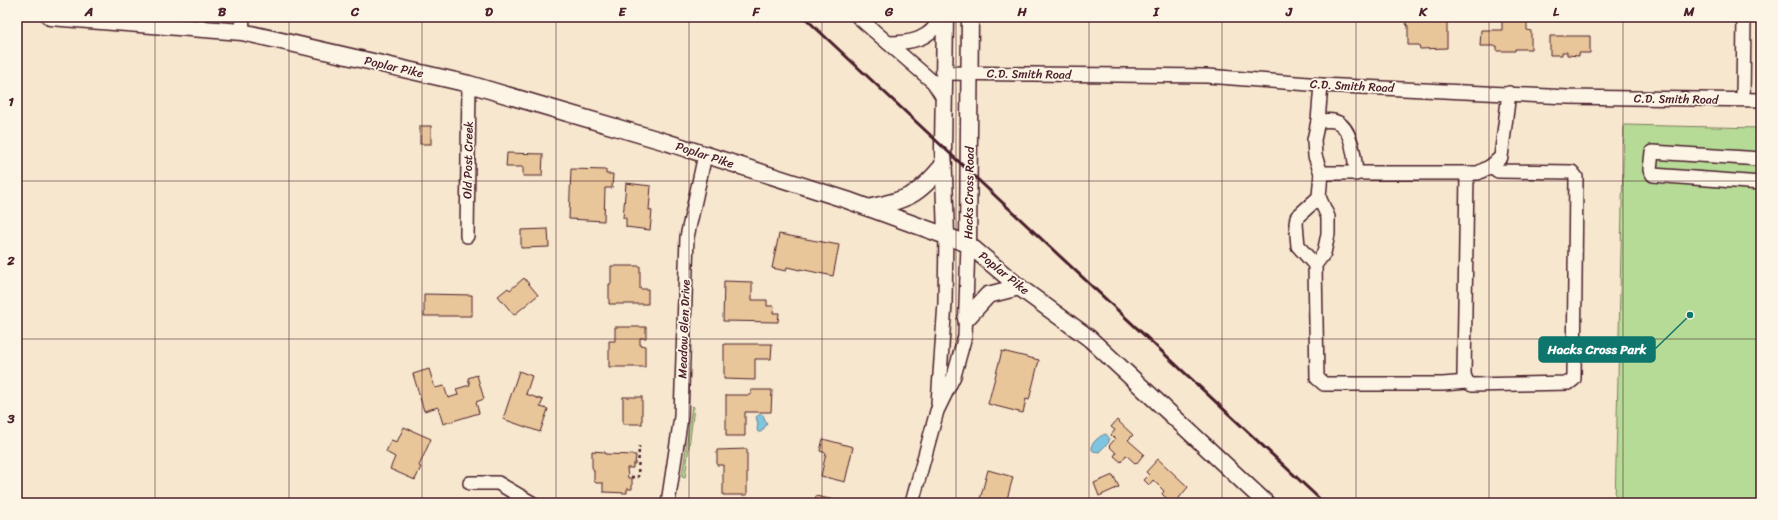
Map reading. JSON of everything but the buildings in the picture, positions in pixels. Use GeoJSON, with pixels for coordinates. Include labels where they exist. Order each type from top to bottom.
{"type":"FeatureCollection","features":[{"type":"Feature","properties":{"kind":"main road","name":"Poplar Pike"},"geometry":{"type":"LineString","coordinates":[[50,17],[242,24],[469,84],[666,142],[946,235],[968,244],[1019,287],[1089,338],[1266,503]]}},
{"type":"Feature","properties":{"kind":"main road","name":"Hacks Cross Road"},"geometry":{"type":"LineString","coordinates":[[945,17],[944,164],[946,235]]}},
{"type":"Feature","properties":{"kind":"main road","name":"Hacks Cross Road"},"geometry":{"type":"LineString","coordinates":[[968,244],[970,17]]}},
{"type":"Feature","properties":{"kind":"main road"},"geometry":{"type":"LineString","coordinates":[[868,208],[900,201],[915,194],[929,182],[944,164]]}},
{"type":"Feature","properties":{"kind":"main road"},"geometry":{"type":"LineString","coordinates":[[966,319],[988,295],[1019,287]]}},
{"type":"Feature","properties":{"kind":"street"},"geometry":{"type":"LineString","coordinates":[[858,17],[934,82],[944,99]]}},
{"type":"Feature","properties":{"kind":"street"},"geometry":{"type":"LineString","coordinates":[[888,43],[905,43],[917,40],[937,25],[940,17]]}},
{"type":"Feature","properties":{"kind":"street"},"geometry":{"type":"LineString","coordinates":[[1743,99],[1744,17]]}},
{"type":"Feature","properties":{"kind":"street","name":"C.D. Smith Road"},"geometry":{"type":"LineString","coordinates":[[944,73],[1207,76],[1321,85],[1568,97],[1761,100]]}},
{"type":"Feature","properties":{"kind":"street","name":"Old Post Creek"},"geometry":{"type":"LineString","coordinates":[[467,236],[469,84]]}},
{"type":"Feature","properties":{"kind":"street"},"geometry":{"type":"LineString","coordinates":[[1321,85],[1318,121],[1314,140],[1315,156],[1321,173],[1320,197],[1328,217],[1328,234],[1324,253],[1315,265],[1317,378],[1324,384],[1443,384],[1467,382],[1472,385],[1567,383],[1574,379],[1576,177],[1572,172],[1498,171],[1491,166]]}},
{"type":"Feature","properties":{"kind":"street"},"geometry":{"type":"LineString","coordinates":[[1321,173],[1478,173],[1491,166],[1501,157],[1509,94]]}},
{"type":"Feature","properties":{"kind":"street"},"geometry":{"type":"LineString","coordinates":[[1318,121],[1336,121],[1347,131],[1354,154],[1356,174]]}},
{"type":"Feature","properties":{"kind":"street"},"geometry":{"type":"LineString","coordinates":[[1761,158],[1652,152],[1650,170],[1653,175],[1761,183]]}},
{"type":"Feature","properties":{"kind":"street","name":"Meadow Glen Drive"},"geometry":{"type":"LineString","coordinates":[[668,503],[682,406],[687,237],[705,155]]}},
{"type":"Feature","properties":{"kind":"street"},"geometry":{"type":"LineString","coordinates":[[1467,173],[1464,375],[1467,382]]}},
{"type":"Feature","properties":{"kind":"street"},"geometry":{"type":"LineString","coordinates":[[1315,265],[1298,246],[1296,224],[1297,217],[1320,197]]}},
{"type":"Feature","properties":{"kind":"street","name":"Hacks Cross Road"},"geometry":{"type":"LineString","coordinates":[[938,411],[945,303],[946,235]]}},
{"type":"Feature","properties":{"kind":"street","name":"Hacks Cross Road"},"geometry":{"type":"LineString","coordinates":[[912,503],[938,411],[954,376],[965,336],[968,244]]}},
{"type":"Feature","properties":{"kind":"street"},"geometry":{"type":"LineString","coordinates":[[470,483],[498,483],[532,503]]}},
{"type":"Feature","properties":{"kind":"path"},"geometry":{"type":"LineString","coordinates":[[631,477],[638,477],[639,446]]}},
{"type":"Feature","properties":{"kind":"green space"},"geometry":{"type":"Polygon","coordinates":[[[1624,125],[1761,128],[1761,503],[1615,503],[1624,125]]]}},
{"type":"Feature","properties":{"kind":"green space"},"geometry":{"type":"Polygon","coordinates":[[[692,406],[694,407],[685,478],[682,477],[692,406]]]}},
{"type":"Feature","properties":{"kind":"water"},"geometry":{"type":"Polygon","coordinates":[[[760,414],[763,415],[767,424],[761,432],[758,432],[756,417],[760,414]]]}},
{"type":"Feature","properties":{"kind":"water"},"geometry":{"type":"Polygon","coordinates":[[[1106,434],[1109,438],[1109,442],[1099,452],[1093,451],[1091,447],[1093,443],[1099,437],[1106,434]]]}},
{"type":"Feature","properties":{"kind":"railway"},"geometry":{"type":"LineString","coordinates":[[804,17],[1324,503]]}},
{"type":"Feature","properties":{"kind":"place","name":"Hacks Cross Park"},"geometry":{"type":"Point","coordinates":[1690,315]}}]}
